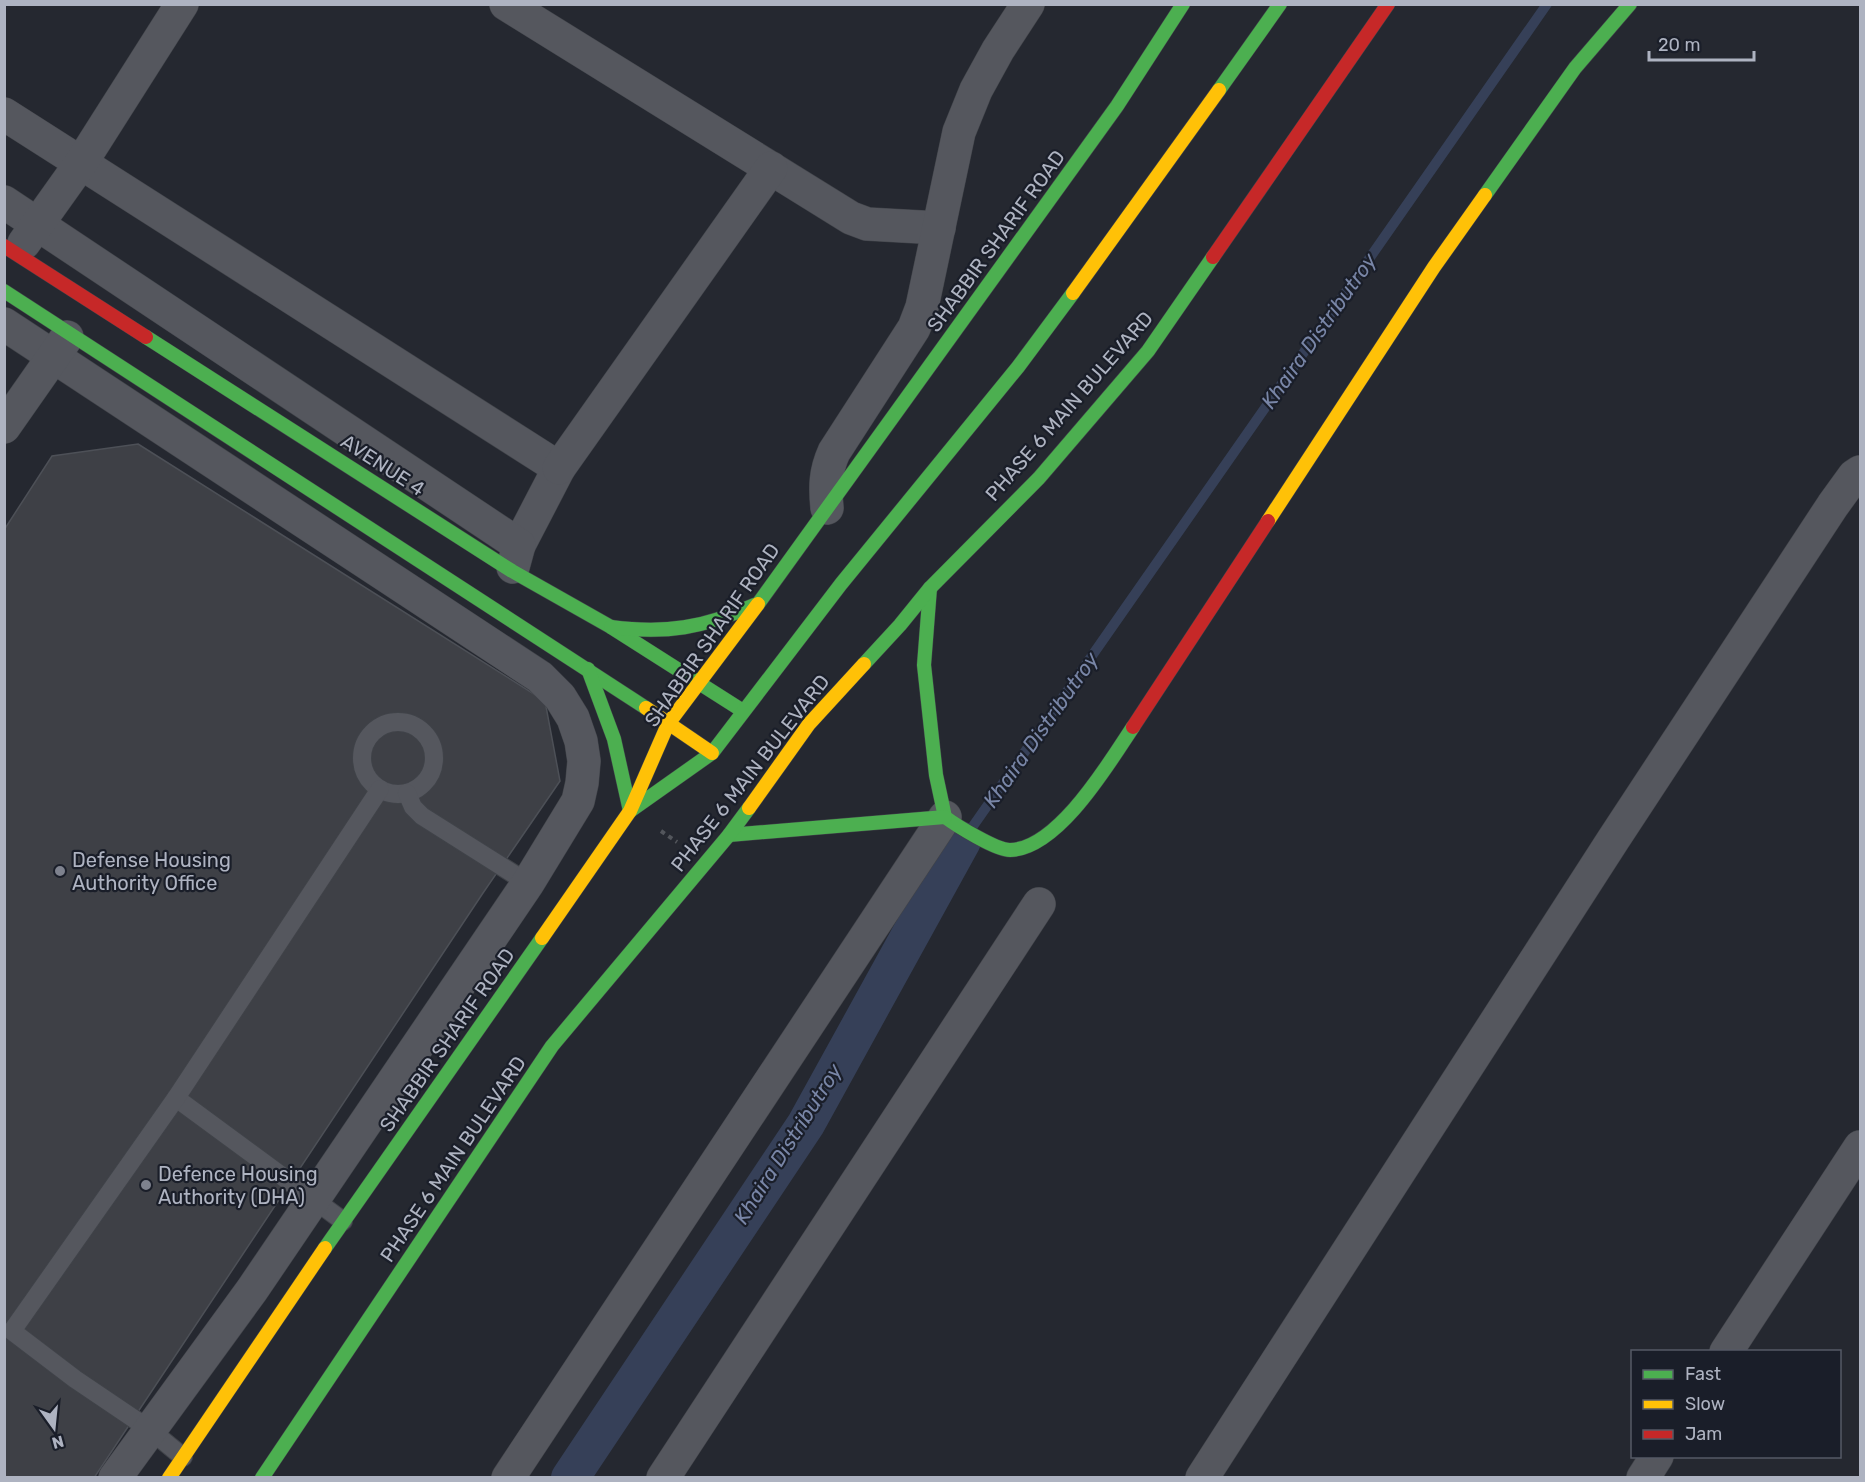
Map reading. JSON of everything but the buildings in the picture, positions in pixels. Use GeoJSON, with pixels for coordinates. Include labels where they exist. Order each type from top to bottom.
{"type":"FeatureCollection","features":[{"type":"Feature","properties":{"kind":"main road","name":"SHABBIR SHARIF ROAD"},"geometry":{"type":"LineString","coordinates":[[169,1478],[343,1221],[630,811],[668,724],[759,602],[1117,106],[1183,4]]}},
{"type":"Feature","properties":{"kind":"main road"},"geometry":{"type":"LineString","coordinates":[[588,669],[599,693],[618,753],[630,811],[712,753],[841,584],[1018,367],[1280,4]]}},
{"type":"Feature","properties":{"kind":"main road","name":"PHASE 6 MAIN BULEVARD"},"geometry":{"type":"LineString","coordinates":[[262,1478],[552,1046],[729,835],[809,724],[900,625],[930,588],[1039,478],[1148,351],[1388,4]]}},
{"type":"Feature","properties":{"kind":"main road"},"geometry":{"type":"LineString","coordinates":[[729,835],[953,823],[1008,850],[1029,846],[1051,831],[1093,788],[1434,267],[1575,68],[1630,4]]}},
{"type":"Feature","properties":{"kind":"main road","name":"AVENUE 4"},"geometry":{"type":"LineString","coordinates":[[10,250],[515,558],[611,627],[743,711]]}},
{"type":"Feature","properties":{"kind":"main road"},"geometry":{"type":"LineString","coordinates":[[4,291],[62,345],[588,669],[712,753]]}},
{"type":"Feature","properties":{"kind":"main road"},"geometry":{"type":"LineString","coordinates":[[930,588],[924,665],[936,775],[953,823]]}},
{"type":"Feature","properties":{"kind":"main road"},"geometry":{"type":"LineString","coordinates":[[611,627],[652,632],[685,629],[709,624],[759,602]]}},
{"type":"Feature","properties":{"kind":"street"},"geometry":{"type":"LineString","coordinates":[[10,250],[37,224],[81,163],[182,4]]}},
{"type":"Feature","properties":{"kind":"street"},"geometry":{"type":"LineString","coordinates":[[506,4],[851,218],[867,224],[939,228]]}},
{"type":"Feature","properties":{"kind":"street"},"geometry":{"type":"LineString","coordinates":[[827,508],[825,485],[827,467],[834,452],[914,328],[922,307],[959,132],[976,90],[998,50],[1028,4]]}},
{"type":"Feature","properties":{"kind":"street"},"geometry":{"type":"LineString","coordinates":[[4,114],[559,468]]}},
{"type":"Feature","properties":{"kind":"street"},"geometry":{"type":"LineString","coordinates":[[4,202],[515,558],[559,468],[771,168]]}},
{"type":"Feature","properties":{"kind":"street"},"geometry":{"type":"LineString","coordinates":[[4,324],[62,345],[540,677],[560,697],[573,718],[581,741],[584,761],[578,801],[528,883],[252,1290],[115,1478]]}},
{"type":"Feature","properties":{"kind":"street"},"geometry":{"type":"LineString","coordinates":[[4,427],[62,345]]}},
{"type":"Feature","properties":{"kind":"street"},"geometry":{"type":"LineString","coordinates":[[1202,1478],[1612,840],[1833,506],[1854,476],[1860,472]]}},
{"type":"Feature","properties":{"kind":"street"},"geometry":{"type":"LineString","coordinates":[[508,1478],[953,823]]}},
{"type":"Feature","properties":{"kind":"street"},"geometry":{"type":"LineString","coordinates":[[663,1478],[1039,904]]}},
{"type":"Feature","properties":{"kind":"street"},"geometry":{"type":"LineString","coordinates":[[1727,1350],[1860,1147]]}},
{"type":"Feature","properties":{"kind":"street"},"geometry":{"type":"LineString","coordinates":[[1643,1478],[1656,1458]]}},
{"type":"Feature","properties":{"kind":"lane"},"geometry":{"type":"LineString","coordinates":[[403,722],[421,730],[433,746],[434,766],[424,783],[407,793],[388,793],[380,789],[366,776],[361,756],[368,737],[383,724],[403,722]]}},
{"type":"Feature","properties":{"kind":"lane"},"geometry":{"type":"LineString","coordinates":[[183,1457],[12,1331],[176,1098],[380,789]]}},
{"type":"Feature","properties":{"kind":"lane"},"geometry":{"type":"LineString","coordinates":[[407,793],[413,807],[422,816],[528,883]]}},
{"type":"Feature","properties":{"kind":"lane"},"geometry":{"type":"LineString","coordinates":[[176,1098],[343,1221]]}},
{"type":"Feature","properties":{"kind":"path"},"geometry":{"type":"LineString","coordinates":[[630,811],[706,862]]}},
{"type":"Feature","properties":{"kind":"waterway","name":"Khaira Distributroy"},"geometry":{"type":"LineString","coordinates":[[971,829],[1547,4]]}},
{"type":"Feature","properties":{"kind":"waterway","name":"Khaira Distributroy"},"geometry":{"type":"LineString","coordinates":[[570,1478],[806,1124],[962,841]]}},
{"type":"Feature","properties":{"kind":"traffic: fast"},"geometry":{"type":"LineString","coordinates":[[758,604],[1117,106],[1183,4]]}},
{"type":"Feature","properties":{"kind":"traffic: fast"},"geometry":{"type":"LineString","coordinates":[[1219,90],[1280,4]]}},
{"type":"Feature","properties":{"kind":"traffic: fast"},"geometry":{"type":"LineString","coordinates":[[1485,195],[1575,68],[1630,4]]}},
{"type":"Feature","properties":{"kind":"traffic: fast"},"geometry":{"type":"LineString","coordinates":[[864,664],[930,588],[1039,478],[1148,351],[1213,257]]}},
{"type":"Feature","properties":{"kind":"traffic: fast"},"geometry":{"type":"LineString","coordinates":[[4,291],[646,708]]}},
{"type":"Feature","properties":{"kind":"traffic: fast"},"geometry":{"type":"LineString","coordinates":[[630,811],[712,753],[841,584],[1018,367],[1073,293]]}},
{"type":"Feature","properties":{"kind":"traffic: fast"},"geometry":{"type":"LineString","coordinates":[[146,337],[512,571],[611,627],[743,711]]}},
{"type":"Feature","properties":{"kind":"traffic: fast"},"geometry":{"type":"LineString","coordinates":[[930,588],[924,665],[936,775],[945,817],[977,837],[1004,849],[1028,846],[1064,820],[1080,802],[1133,727]]}},
{"type":"Feature","properties":{"kind":"traffic: fast"},"geometry":{"type":"LineString","coordinates":[[611,627],[650,630],[684,627],[718,619],[754,605]]}},
{"type":"Feature","properties":{"kind":"traffic: fast"},"geometry":{"type":"LineString","coordinates":[[588,669],[614,739],[630,811]]}},
{"type":"Feature","properties":{"kind":"traffic: fast"},"geometry":{"type":"LineString","coordinates":[[262,1478],[552,1046],[729,835],[749,808]]}},
{"type":"Feature","properties":{"kind":"traffic: fast"},"geometry":{"type":"LineString","coordinates":[[729,835],[945,817]]}},
{"type":"Feature","properties":{"kind":"traffic: fast"},"geometry":{"type":"LineString","coordinates":[[325,1248],[542,938]]}},
{"type":"Feature","properties":{"kind":"traffic: slow"},"geometry":{"type":"LineString","coordinates":[[1073,293],[1219,90]]}},
{"type":"Feature","properties":{"kind":"traffic: slow"},"geometry":{"type":"LineString","coordinates":[[1268,521],[1434,267],[1485,195]]}},
{"type":"Feature","properties":{"kind":"traffic: slow"},"geometry":{"type":"LineString","coordinates":[[542,938],[630,811],[668,724],[758,604]]}},
{"type":"Feature","properties":{"kind":"traffic: slow"},"geometry":{"type":"LineString","coordinates":[[749,808],[809,724],[864,664]]}},
{"type":"Feature","properties":{"kind":"traffic: slow"},"geometry":{"type":"LineString","coordinates":[[646,708],[712,753]]}},
{"type":"Feature","properties":{"kind":"traffic: slow"},"geometry":{"type":"LineString","coordinates":[[169,1478],[325,1248]]}},
{"type":"Feature","properties":{"kind":"traffic: jam"},"geometry":{"type":"LineString","coordinates":[[1213,257],[1388,4]]}},
{"type":"Feature","properties":{"kind":"traffic: jam"},"geometry":{"type":"LineString","coordinates":[[4,246],[146,337]]}},
{"type":"Feature","properties":{"kind":"traffic: jam"},"geometry":{"type":"LineString","coordinates":[[1133,727],[1268,521]]}},
{"type":"Feature","properties":{"kind":"place","name":"Defense Housing Authority Office"},"geometry":{"type":"Point","coordinates":[60,871]}},
{"type":"Feature","properties":{"kind":"place","name":"Defence Housing Authority (DHA)"},"geometry":{"type":"Point","coordinates":[146,1185]}}]}
